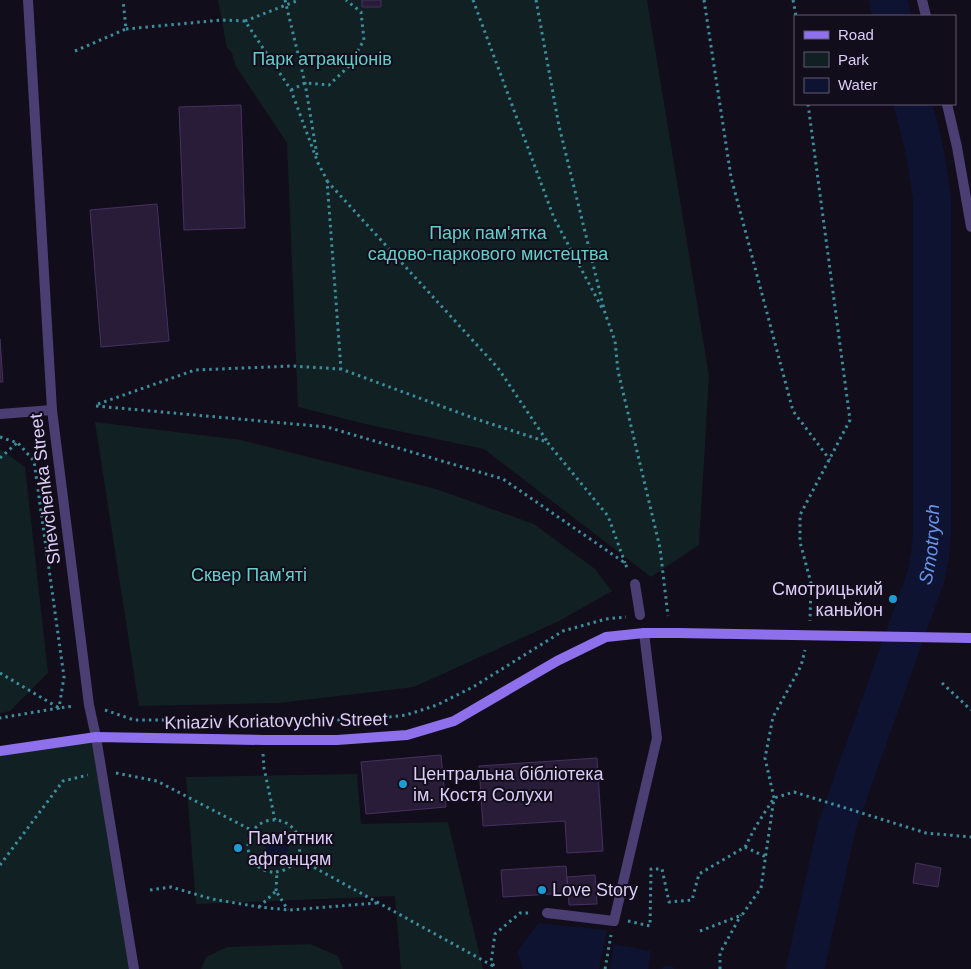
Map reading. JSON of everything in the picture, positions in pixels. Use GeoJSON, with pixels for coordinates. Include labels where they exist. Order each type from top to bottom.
{"type":"FeatureCollection","features":[{"type":"Feature","properties":{"kind":"main road","name":"Kniaziv Koriatovychiv Street"},"geometry":{"type":"LineString","coordinates":[[0,751],[96,737],[337,740],[407,735],[454,721],[557,661],[606,637],[678,633],[971,638]]}},
{"type":"Feature","properties":{"kind":"street","name":"Shevchenka Street"},"geometry":{"type":"LineString","coordinates":[[28,0],[52,410],[89,705],[102,771],[134,969]]}},
{"type":"Feature","properties":{"kind":"street"},"geometry":{"type":"LineString","coordinates":[[922,0],[926,15]]}},
{"type":"Feature","properties":{"kind":"street"},"geometry":{"type":"LineString","coordinates":[[946,105],[957,146],[971,226]]}},
{"type":"Feature","properties":{"kind":"street"},"geometry":{"type":"LineString","coordinates":[[0,414],[52,410]]}},
{"type":"Feature","properties":{"kind":"street"},"geometry":{"type":"LineString","coordinates":[[635,584],[640,615]]}},
{"type":"Feature","properties":{"kind":"street"},"geometry":{"type":"LineString","coordinates":[[547,913],[614,921],[657,738],[644,634]]}},
{"type":"Feature","properties":{"kind":"path"},"geometry":{"type":"LineString","coordinates":[[123,0],[126,29]]}},
{"type":"Feature","properties":{"kind":"path"},"geometry":{"type":"LineString","coordinates":[[75,51],[126,29],[222,20],[245,21],[285,2],[298,0]]}},
{"type":"Feature","properties":{"kind":"path"},"geometry":{"type":"LineString","coordinates":[[292,90],[305,83],[329,85],[349,66],[364,40],[361,12],[346,0]]}},
{"type":"Feature","properties":{"kind":"path"},"geometry":{"type":"LineString","coordinates":[[473,0],[554,218],[605,312]]}},
{"type":"Feature","properties":{"kind":"path"},"geometry":{"type":"LineString","coordinates":[[536,0],[560,126],[605,312],[615,341],[618,371],[660,548],[668,616]]}},
{"type":"Feature","properties":{"kind":"path"},"geometry":{"type":"LineString","coordinates":[[704,0],[731,176],[793,410],[830,460]]}},
{"type":"Feature","properties":{"kind":"path"},"geometry":{"type":"LineString","coordinates":[[794,0],[796,15]]}},
{"type":"Feature","properties":{"kind":"path"},"geometry":{"type":"LineString","coordinates":[[285,2],[305,83],[318,163]]}},
{"type":"Feature","properties":{"kind":"path"},"geometry":{"type":"LineString","coordinates":[[245,21],[292,90],[326,180],[498,368],[547,442],[608,516],[625,564],[635,584]]}},
{"type":"Feature","properties":{"kind":"path"},"geometry":{"type":"LineString","coordinates":[[808,105],[850,420],[800,515],[800,542],[811,583],[810,622]]}},
{"type":"Feature","properties":{"kind":"path"},"geometry":{"type":"LineString","coordinates":[[326,180],[341,369]]}},
{"type":"Feature","properties":{"kind":"path"},"geometry":{"type":"LineString","coordinates":[[547,442],[476,419],[341,369],[292,366],[195,370],[96,406],[327,428],[494,476],[503,479],[625,564]]}},
{"type":"Feature","properties":{"kind":"path"},"geometry":{"type":"LineString","coordinates":[[0,437],[18,443],[34,461],[64,677],[59,708]]}},
{"type":"Feature","properties":{"kind":"path"},"geometry":{"type":"LineString","coordinates":[[0,458],[18,443]]}},
{"type":"Feature","properties":{"kind":"path"},"geometry":{"type":"LineString","coordinates":[[0,718],[89,705],[134,720],[362,720],[406,715],[437,705],[473,687],[563,631],[606,619],[640,615]]}},
{"type":"Feature","properties":{"kind":"path"},"geometry":{"type":"LineString","coordinates":[[720,969],[720,953],[742,915],[761,888],[774,798],[765,758],[773,717],[801,666],[806,649]]}},
{"type":"Feature","properties":{"kind":"path"},"geometry":{"type":"LineString","coordinates":[[0,673],[59,708]]}},
{"type":"Feature","properties":{"kind":"path"},"geometry":{"type":"LineString","coordinates":[[942,683],[971,710]]}},
{"type":"Feature","properties":{"kind":"path"},"geometry":{"type":"LineString","coordinates":[[263,740],[264,768],[275,820]]}},
{"type":"Feature","properties":{"kind":"path"},"geometry":{"type":"LineString","coordinates":[[0,865],[63,781],[102,771],[157,781],[253,831]]}},
{"type":"Feature","properties":{"kind":"path"},"geometry":{"type":"LineString","coordinates":[[604,969],[614,921],[632,921],[650,926],[651,869],[662,870],[669,902],[692,900],[699,874],[745,848],[756,826],[774,798],[794,792],[926,833],[971,837]]}},
{"type":"Feature","properties":{"kind":"path"},"geometry":{"type":"LineString","coordinates":[[275,820],[291,826],[300,841],[297,858],[285,869],[277,872],[261,868],[254,862],[250,855],[249,839],[258,825],[275,820]]}},
{"type":"Feature","properties":{"kind":"path"},"geometry":{"type":"LineString","coordinates":[[745,848],[766,857]]}},
{"type":"Feature","properties":{"kind":"path"},"geometry":{"type":"LineString","coordinates":[[297,858],[495,968]]}},
{"type":"Feature","properties":{"kind":"path"},"geometry":{"type":"LineString","coordinates":[[277,872],[276,891],[289,910]]}},
{"type":"Feature","properties":{"kind":"path"},"geometry":{"type":"LineString","coordinates":[[150,890],[171,887],[212,899],[259,908],[289,910],[378,903]]}},
{"type":"Feature","properties":{"kind":"path"},"geometry":{"type":"LineString","coordinates":[[259,908],[276,891]]}},
{"type":"Feature","properties":{"kind":"path"},"geometry":{"type":"LineString","coordinates":[[495,968],[491,962],[495,934],[520,913],[547,913]]}},
{"type":"Feature","properties":{"kind":"path"},"geometry":{"type":"LineString","coordinates":[[700,932],[742,915]]}},
{"type":"Feature","properties":{"kind":"green space","name":"Парк пам'ятка садово-паркового мистецтва"},"geometry":{"type":"Polygon","coordinates":[[[218,0],[647,0],[709,376],[699,545],[651,577],[484,449],[365,424],[298,407],[287,143],[235,65],[232,53],[227,48],[218,0]]]}},
{"type":"Feature","properties":{"kind":"green space","name":"Сквер Пам'яті"},"geometry":{"type":"Polygon","coordinates":[[[95,422],[241,440],[436,489],[534,524],[595,569],[612,591],[559,621],[414,687],[279,703],[139,706],[95,422]]]}},
{"type":"Feature","properties":{"kind":"green space"},"geometry":{"type":"Polygon","coordinates":[[[0,449],[25,467],[48,673],[10,711],[0,713],[0,449]]]}},
{"type":"Feature","properties":{"kind":"green space"},"geometry":{"type":"Polygon","coordinates":[[[96,737],[134,969],[0,969],[0,751],[96,737]]]}},
{"type":"Feature","properties":{"kind":"green space"},"geometry":{"type":"Polygon","coordinates":[[[357,774],[361,824],[448,822],[483,969],[401,969],[395,896],[196,904],[186,777],[357,774]]]}},
{"type":"Feature","properties":{"kind":"green space"},"geometry":{"type":"Polygon","coordinates":[[[310,944],[338,956],[343,969],[201,969],[206,957],[227,947],[310,944]]]}},
{"type":"Feature","properties":{"kind":"water"},"geometry":{"type":"Polygon","coordinates":[[[277,833],[286,836],[289,845],[286,854],[277,857],[268,854],[265,845],[268,836],[277,833]]]}},
{"type":"Feature","properties":{"kind":"water"},"geometry":{"type":"Polygon","coordinates":[[[538,923],[607,930],[599,969],[523,969],[517,952],[538,923]]]}},
{"type":"Feature","properties":{"kind":"water"},"geometry":{"type":"Polygon","coordinates":[[[614,944],[651,951],[648,969],[610,969],[614,944]]]}},
{"type":"Feature","properties":{"kind":"building"},"geometry":{"type":"Polygon","coordinates":[[[362,0],[381,0],[381,7],[362,7],[362,0]]]}},
{"type":"Feature","properties":{"kind":"building"},"geometry":{"type":"Polygon","coordinates":[[[241,105],[245,228],[184,230],[179,107],[241,105]]]}},
{"type":"Feature","properties":{"kind":"building"},"geometry":{"type":"Polygon","coordinates":[[[157,204],[169,341],[101,347],[90,210],[157,204]]]}},
{"type":"Feature","properties":{"kind":"building"},"geometry":{"type":"Polygon","coordinates":[[[0,339],[3,382],[0,382],[0,339]]]}},
{"type":"Feature","properties":{"kind":"building","name":"Центральна бібліотека ім. Костя Солухи"},"geometry":{"type":"Polygon","coordinates":[[[441,755],[446,807],[366,814],[361,762],[441,755]]]}},
{"type":"Feature","properties":{"kind":"building"},"geometry":{"type":"Polygon","coordinates":[[[597,758],[603,851],[567,853],[565,821],[483,826],[479,766],[597,758]]]}},
{"type":"Feature","properties":{"kind":"building"},"geometry":{"type":"Polygon","coordinates":[[[916,863],[941,868],[938,887],[913,883],[916,863]]]}},
{"type":"Feature","properties":{"kind":"building"},"geometry":{"type":"Polygon","coordinates":[[[566,866],[568,893],[503,897],[501,870],[566,866]]]}},
{"type":"Feature","properties":{"kind":"building"},"geometry":{"type":"Polygon","coordinates":[[[595,875],[597,904],[569,905],[567,877],[595,875]]]}},
{"type":"Feature","properties":{"kind":"waterway","name":"Smotrych"},"geometry":{"type":"LineString","coordinates":[[888,0],[892,15]]}},
{"type":"Feature","properties":{"kind":"waterway","name":"Smotrych"},"geometry":{"type":"LineString","coordinates":[[805,969],[837,826],[926,576],[930,556],[932,532],[932,197],[925,153],[913,105]]}},
{"type":"Feature","properties":{"kind":"waterway"},"geometry":{"type":"LineString","coordinates":[[665,969],[671,969]]}},
{"type":"Feature","properties":{"kind":"place","name":"Смотрицький каньйон"},"geometry":{"type":"Point","coordinates":[893,599]}},
{"type":"Feature","properties":{"kind":"place","name":"Центральна бібліотека ім. Костя Солухи"},"geometry":{"type":"Point","coordinates":[403,784]}},
{"type":"Feature","properties":{"kind":"place","name":"Пам'ятник афганцям"},"geometry":{"type":"Point","coordinates":[238,848]}},
{"type":"Feature","properties":{"kind":"place","name":"Love Story"},"geometry":{"type":"Point","coordinates":[542,890]}},
{"type":"Feature","properties":{"kind":"park label","name":"Парк атракціонів"},"geometry":{"type":"Point","coordinates":[322,59]}}]}
